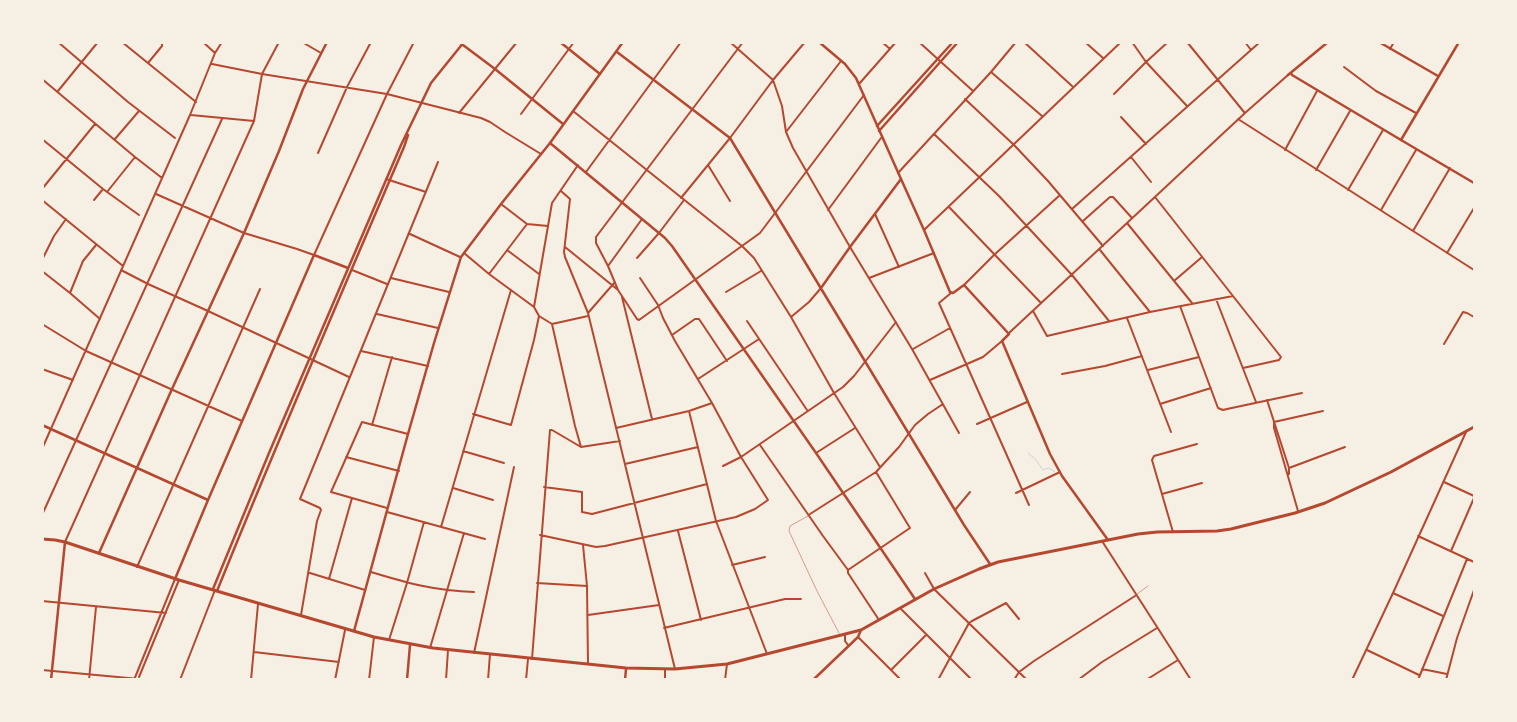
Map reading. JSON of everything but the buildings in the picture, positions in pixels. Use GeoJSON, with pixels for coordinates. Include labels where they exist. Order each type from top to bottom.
{"type":"FeatureCollection","features":[{"type":"Feature","properties":{"kind":"main road"},"geometry":{"type":"LineString","coordinates":[[42,539],[65,542],[177,579],[374,637],[410,645],[626,668],[675,669],[727,664],[861,630],[934,589],[990,564],[1147,533],[1231,529],[1298,511],[1324,503],[1392,472],[1474,427]]}},
{"type":"Feature","properties":{"kind":"street"},"geometry":{"type":"LineString","coordinates":[[58,42],[139,111],[175,138]]}},
{"type":"Feature","properties":{"kind":"street"},"geometry":{"type":"LineString","coordinates":[[57,92],[98,42]]}},
{"type":"Feature","properties":{"kind":"street"},"geometry":{"type":"LineString","coordinates":[[122,42],[196,102]]}},
{"type":"Feature","properties":{"kind":"street"},"geometry":{"type":"LineString","coordinates":[[148,63],[162,46],[162,42]]}},
{"type":"Feature","properties":{"kind":"street"},"geometry":{"type":"LineString","coordinates":[[203,42],[215,53]]}},
{"type":"Feature","properties":{"kind":"street"},"geometry":{"type":"LineString","coordinates":[[42,449],[196,102],[215,53],[222,42]]}},
{"type":"Feature","properties":{"kind":"street"},"geometry":{"type":"LineString","coordinates":[[51,680],[65,542],[254,121],[262,74],[279,42]]}},
{"type":"Feature","properties":{"kind":"street"},"geometry":{"type":"LineString","coordinates":[[302,42],[321,53]]}},
{"type":"Feature","properties":{"kind":"street"},"geometry":{"type":"LineString","coordinates":[[99,553],[244,233],[279,151],[298,100],[326,42]]}},
{"type":"Feature","properties":{"kind":"street"},"geometry":{"type":"LineString","coordinates":[[318,153],[347,87],[371,42]]}},
{"type":"Feature","properties":{"kind":"street"},"geometry":{"type":"LineString","coordinates":[[134,679],[177,579],[208,500],[314,255],[387,94],[414,42]]}},
{"type":"Feature","properties":{"kind":"street"},"geometry":{"type":"LineString","coordinates":[[459,113],[517,42]]}},
{"type":"Feature","properties":{"kind":"street"},"geometry":{"type":"LineString","coordinates":[[560,42],[600,74]]}},
{"type":"Feature","properties":{"kind":"street"},"geometry":{"type":"LineString","coordinates":[[522,114],[574,42]]}},
{"type":"Feature","properties":{"kind":"street"},"geometry":{"type":"LineString","coordinates":[[354,631],[408,434],[461,257],[550,143],[624,42]]}},
{"type":"Feature","properties":{"kind":"street"},"geometry":{"type":"LineString","coordinates":[[586,172],[681,42]]}},
{"type":"Feature","properties":{"kind":"street"},"geometry":{"type":"LineString","coordinates":[[730,42],[773,80],[782,106],[786,132],[806,172],[912,349],[959,433]]}},
{"type":"Feature","properties":{"kind":"street"},"geometry":{"type":"LineString","coordinates":[[743,42],[596,237],[596,243],[618,290],[639,320],[760,233],[864,96]]}},
{"type":"Feature","properties":{"kind":"street"},"geometry":{"type":"LineString","coordinates":[[681,198],[805,42]]}},
{"type":"Feature","properties":{"kind":"street"},"geometry":{"type":"LineString","coordinates":[[818,42],[851,70],[859,84],[951,293]]}},
{"type":"Feature","properties":{"kind":"street"},"geometry":{"type":"LineString","coordinates":[[882,42],[890,49]]}},
{"type":"Feature","properties":{"kind":"street"},"geometry":{"type":"LineString","coordinates":[[859,84],[896,42]]}},
{"type":"Feature","properties":{"kind":"street"},"geometry":{"type":"LineString","coordinates":[[919,42],[973,91]]}},
{"type":"Feature","properties":{"kind":"street"},"geometry":{"type":"LineString","coordinates":[[880,131],[953,42]]}},
{"type":"Feature","properties":{"kind":"street"},"geometry":{"type":"LineString","coordinates":[[877,126],[941,62],[958,42]]}},
{"type":"Feature","properties":{"kind":"street"},"geometry":{"type":"LineString","coordinates":[[898,173],[991,72],[1016,42]]}},
{"type":"Feature","properties":{"kind":"street"},"geometry":{"type":"LineString","coordinates":[[1024,42],[1073,87]]}},
{"type":"Feature","properties":{"kind":"street"},"geometry":{"type":"LineString","coordinates":[[1085,42],[1103,58]]}},
{"type":"Feature","properties":{"kind":"street"},"geometry":{"type":"LineString","coordinates":[[924,230],[1121,42]]}},
{"type":"Feature","properties":{"kind":"street"},"geometry":{"type":"LineString","coordinates":[[1132,42],[1146,62],[1187,106]]}},
{"type":"Feature","properties":{"kind":"street"},"geometry":{"type":"LineString","coordinates":[[1114,94],[1168,42]]}},
{"type":"Feature","properties":{"kind":"street"},"geometry":{"type":"LineString","coordinates":[[1187,42],[1245,113]]}},
{"type":"Feature","properties":{"kind":"street"},"geometry":{"type":"LineString","coordinates":[[1244,42],[1251,50]]}},
{"type":"Feature","properties":{"kind":"street"},"geometry":{"type":"LineString","coordinates":[[1072,209],[1260,42]]}},
{"type":"Feature","properties":{"kind":"street"},"geometry":{"type":"LineString","coordinates":[[930,380],[983,357],[1002,341],[1238,119],[1328,42]]}},
{"type":"Feature","properties":{"kind":"street"},"geometry":{"type":"LineString","coordinates":[[1379,42],[1438,76]]}},
{"type":"Feature","properties":{"kind":"street"},"geometry":{"type":"LineString","coordinates":[[1390,49],[1394,42]]}},
{"type":"Feature","properties":{"kind":"street"},"geometry":{"type":"LineString","coordinates":[[1401,140],[1459,42]]}},
{"type":"Feature","properties":{"kind":"street"},"geometry":{"type":"LineString","coordinates":[[180,680],[269,453],[431,83],[462,43],[563,124]]}},
{"type":"Feature","properties":{"kind":"street"},"geometry":{"type":"LineString","coordinates":[[617,52],[730,138],[955,510],[990,564]]}},
{"type":"Feature","properties":{"kind":"street"},"geometry":{"type":"LineString","coordinates":[[786,132],[841,61]]}},
{"type":"Feature","properties":{"kind":"street"},"geometry":{"type":"LineString","coordinates":[[212,64],[307,82],[387,94],[459,113],[490,122],[541,154]]}},
{"type":"Feature","properties":{"kind":"street"},"geometry":{"type":"LineString","coordinates":[[1344,67],[1376,90],[1416,113]]}},
{"type":"Feature","properties":{"kind":"street"},"geometry":{"type":"LineString","coordinates":[[991,72],[1042,116]]}},
{"type":"Feature","properties":{"kind":"street"},"geometry":{"type":"LineString","coordinates":[[1290,74],[1474,183]]}},
{"type":"Feature","properties":{"kind":"street"},"geometry":{"type":"LineString","coordinates":[[42,79],[162,179]]}},
{"type":"Feature","properties":{"kind":"street"},"geometry":{"type":"LineString","coordinates":[[1285,150],[1318,91]]}},
{"type":"Feature","properties":{"kind":"street"},"geometry":{"type":"LineString","coordinates":[[965,99],[1014,145],[1103,246]]}},
{"type":"Feature","properties":{"kind":"street"},"geometry":{"type":"LineString","coordinates":[[114,140],[139,111]]}},
{"type":"Feature","properties":{"kind":"street"},"geometry":{"type":"LineString","coordinates":[[573,111],[742,246],[754,258],[880,468]]}},
{"type":"Feature","properties":{"kind":"street"},"geometry":{"type":"LineString","coordinates":[[891,111],[895,114]]}},
{"type":"Feature","properties":{"kind":"street"},"geometry":{"type":"LineString","coordinates":[[1316,170],[1350,111]]}},
{"type":"Feature","properties":{"kind":"street"},"geometry":{"type":"LineString","coordinates":[[190,115],[254,121]]}},
{"type":"Feature","properties":{"kind":"street"},"geometry":{"type":"LineString","coordinates":[[1121,117],[1146,144]]}},
{"type":"Feature","properties":{"kind":"street"},"geometry":{"type":"LineString","coordinates":[[42,515],[222,119]]}},
{"type":"Feature","properties":{"kind":"street"},"geometry":{"type":"LineString","coordinates":[[1238,119],[1474,270]]}},
{"type":"Feature","properties":{"kind":"street"},"geometry":{"type":"LineString","coordinates":[[42,189],[95,124]]}},
{"type":"Feature","properties":{"kind":"street"},"geometry":{"type":"LineString","coordinates":[[1348,190],[1383,130]]}},
{"type":"Feature","properties":{"kind":"street"},"geometry":{"type":"LineString","coordinates":[[934,134],[980,177],[1072,275],[1109,322]]}},
{"type":"Feature","properties":{"kind":"street"},"geometry":{"type":"LineString","coordinates":[[828,210],[882,137]]}},
{"type":"Feature","properties":{"kind":"street"},"geometry":{"type":"LineString","coordinates":[[42,139],[103,189],[139,215]]}},
{"type":"Feature","properties":{"kind":"street"},"geometry":{"type":"LineString","coordinates":[[550,143],[642,218],[672,246],[915,599]]}},
{"type":"Feature","properties":{"kind":"street"},"geometry":{"type":"LineString","coordinates":[[1381,210],[1417,148]]}},
{"type":"Feature","properties":{"kind":"street"},"geometry":{"type":"LineString","coordinates":[[107,192],[135,157]]}},
{"type":"Feature","properties":{"kind":"street"},"geometry":{"type":"LineString","coordinates":[[1131,157],[1151,182]]}},
{"type":"Feature","properties":{"kind":"street"},"geometry":{"type":"LineString","coordinates":[[301,615],[317,522],[321,509],[300,500],[438,162]]}},
{"type":"Feature","properties":{"kind":"street"},"geometry":{"type":"LineString","coordinates":[[708,164],[730,201]]}},
{"type":"Feature","properties":{"kind":"street"},"geometry":{"type":"LineString","coordinates":[[534,306],[552,203],[578,165]]}},
{"type":"Feature","properties":{"kind":"street"},"geometry":{"type":"LineString","coordinates":[[1413,230],[1450,168]]}},
{"type":"Feature","properties":{"kind":"street"},"geometry":{"type":"LineString","coordinates":[[791,317],[809,302],[821,288],[901,179]]}},
{"type":"Feature","properties":{"kind":"street"},"geometry":{"type":"LineString","coordinates":[[388,180],[426,192]]}},
{"type":"Feature","properties":{"kind":"street"},"geometry":{"type":"LineString","coordinates":[[94,200],[103,189]]}},
{"type":"Feature","properties":{"kind":"street"},"geometry":{"type":"LineString","coordinates":[[560,191],[570,200],[565,257],[588,315],[675,669]]}},
{"type":"Feature","properties":{"kind":"street"},"geometry":{"type":"LineString","coordinates":[[156,193],[244,233],[297,248],[388,284]]}},
{"type":"Feature","properties":{"kind":"street"},"geometry":{"type":"LineString","coordinates":[[1029,505],[939,303],[964,285],[1060,195]]}},
{"type":"Feature","properties":{"kind":"street"},"geometry":{"type":"LineString","coordinates":[[1083,222],[1110,197],[1132,218]]}},
{"type":"Feature","properties":{"kind":"street"},"geometry":{"type":"LineString","coordinates":[[1155,197],[1281,357],[1279,360],[1243,368]]}},
{"type":"Feature","properties":{"kind":"street"},"geometry":{"type":"LineString","coordinates":[[42,200],[123,266]]}},
{"type":"Feature","properties":{"kind":"street"},"geometry":{"type":"LineString","coordinates":[[637,258],[684,200]]}},
{"type":"Feature","properties":{"kind":"street"},"geometry":{"type":"LineString","coordinates":[[501,204],[527,224],[548,226]]}},
{"type":"Feature","properties":{"kind":"street"},"geometry":{"type":"LineString","coordinates":[[949,207],[1041,303]]}},
{"type":"Feature","properties":{"kind":"street"},"geometry":{"type":"LineString","coordinates":[[1447,253],[1474,208]]}},
{"type":"Feature","properties":{"kind":"street"},"geometry":{"type":"LineString","coordinates":[[875,214],[898,267]]}},
{"type":"Feature","properties":{"kind":"street"},"geometry":{"type":"LineString","coordinates":[[608,266],[642,218]]}},
{"type":"Feature","properties":{"kind":"street"},"geometry":{"type":"LineString","coordinates":[[42,260],[54,236],[66,219]]}},
{"type":"Feature","properties":{"kind":"street"},"geometry":{"type":"LineString","coordinates":[[1127,223],[1192,304]]}},
{"type":"Feature","properties":{"kind":"street"},"geometry":{"type":"LineString","coordinates":[[489,274],[527,224]]}},
{"type":"Feature","properties":{"kind":"street"},"geometry":{"type":"LineString","coordinates":[[410,234],[461,257]]}},
{"type":"Feature","properties":{"kind":"street"},"geometry":{"type":"LineString","coordinates":[[70,293],[83,261],[97,244]]}},
{"type":"Feature","properties":{"kind":"street"},"geometry":{"type":"LineString","coordinates":[[565,247],[618,290]]}},
{"type":"Feature","properties":{"kind":"street"},"geometry":{"type":"LineString","coordinates":[[1100,249],[1150,312]]}},
{"type":"Feature","properties":{"kind":"street"},"geometry":{"type":"LineString","coordinates":[[507,250],[539,274]]}},
{"type":"Feature","properties":{"kind":"street"},"geometry":{"type":"LineString","coordinates":[[464,253],[489,274],[534,306],[539,316],[552,324],[588,315],[615,282]]}},
{"type":"Feature","properties":{"kind":"street"},"geometry":{"type":"LineString","coordinates":[[869,278],[934,253]]}},
{"type":"Feature","properties":{"kind":"street"},"geometry":{"type":"LineString","coordinates":[[1174,281],[1202,257]]}},
{"type":"Feature","properties":{"kind":"street"},"geometry":{"type":"LineString","coordinates":[[42,270],[100,319]]}},
{"type":"Feature","properties":{"kind":"street"},"geometry":{"type":"LineString","coordinates":[[121,270],[349,378]]}},
{"type":"Feature","properties":{"kind":"street"},"geometry":{"type":"LineString","coordinates":[[726,292],[761,271]]}},
{"type":"Feature","properties":{"kind":"street"},"geometry":{"type":"LineString","coordinates":[[390,278],[450,292]]}},
{"type":"Feature","properties":{"kind":"street"},"geometry":{"type":"LineString","coordinates":[[540,535],[596,547],[605,546],[678,531],[744,514],[768,500],[741,457],[672,335],[658,305],[640,278]]}},
{"type":"Feature","properties":{"kind":"street"},"geometry":{"type":"LineString","coordinates":[[964,285],[1008,334]]}},
{"type":"Feature","properties":{"kind":"street"},"geometry":{"type":"LineString","coordinates":[[137,566],[260,290]]}},
{"type":"Feature","properties":{"kind":"street"},"geometry":{"type":"LineString","coordinates":[[441,527],[511,290]]}},
{"type":"Feature","properties":{"kind":"street"},"geometry":{"type":"LineString","coordinates":[[621,294],[652,419]]}},
{"type":"Feature","properties":{"kind":"street"},"geometry":{"type":"LineString","coordinates":[[1033,311],[1046,336],[1150,312],[1234,296]]}},
{"type":"Feature","properties":{"kind":"street"},"geometry":{"type":"LineString","coordinates":[[1216,299],[1257,402]]}},
{"type":"Feature","properties":{"kind":"street"},"geometry":{"type":"LineString","coordinates":[[1180,306],[1217,406],[1220,409],[1228,409],[1302,392]]}},
{"type":"Feature","properties":{"kind":"street"},"geometry":{"type":"LineString","coordinates":[[1444,344],[1463,312],[1474,317]]}},
{"type":"Feature","properties":{"kind":"street"},"geometry":{"type":"LineString","coordinates":[[377,314],[439,329]]}},
{"type":"Feature","properties":{"kind":"street"},"geometry":{"type":"LineString","coordinates":[[473,414],[511,425],[539,316]]}},
{"type":"Feature","properties":{"kind":"street"},"geometry":{"type":"LineString","coordinates":[[1127,318],[1171,432]]}},
{"type":"Feature","properties":{"kind":"street"},"geometry":{"type":"LineString","coordinates":[[672,335],[699,319],[727,361]]}},
{"type":"Feature","properties":{"kind":"street"},"geometry":{"type":"LineString","coordinates":[[747,321],[808,411]]}},
{"type":"Feature","properties":{"kind":"street"},"geometry":{"type":"LineString","coordinates":[[723,466],[741,457],[848,383],[896,322]]}},
{"type":"Feature","properties":{"kind":"street"},"geometry":{"type":"LineString","coordinates":[[42,324],[86,351],[242,421]]}},
{"type":"Feature","properties":{"kind":"street"},"geometry":{"type":"LineString","coordinates":[[552,324],[581,447]]}},
{"type":"Feature","properties":{"kind":"street"},"geometry":{"type":"LineString","coordinates":[[912,349],[950,328]]}},
{"type":"Feature","properties":{"kind":"street"},"geometry":{"type":"LineString","coordinates":[[698,379],[759,338]]}},
{"type":"Feature","properties":{"kind":"street"},"geometry":{"type":"LineString","coordinates":[[1002,341],[1050,454],[1060,472],[1108,540]]}},
{"type":"Feature","properties":{"kind":"street"},"geometry":{"type":"LineString","coordinates":[[361,351],[428,366]]}},
{"type":"Feature","properties":{"kind":"street"},"geometry":{"type":"LineString","coordinates":[[1062,374],[1105,366],[1142,356]]}},
{"type":"Feature","properties":{"kind":"street"},"geometry":{"type":"LineString","coordinates":[[372,424],[392,357]]}},
{"type":"Feature","properties":{"kind":"street"},"geometry":{"type":"LineString","coordinates":[[1148,370],[1199,357]]}},
{"type":"Feature","properties":{"kind":"street"},"geometry":{"type":"LineString","coordinates":[[42,369],[72,380]]}},
{"type":"Feature","properties":{"kind":"street"},"geometry":{"type":"LineString","coordinates":[[1160,404],[1211,388]]}},
{"type":"Feature","properties":{"kind":"street"},"geometry":{"type":"LineString","coordinates":[[1267,400],[1289,468],[1288,475]]}},
{"type":"Feature","properties":{"kind":"street"},"geometry":{"type":"LineString","coordinates":[[977,424],[1027,402]]}},
{"type":"Feature","properties":{"kind":"street"},"geometry":{"type":"LineString","coordinates":[[616,428],[689,411],[712,403]]}},
{"type":"Feature","properties":{"kind":"street"},"geometry":{"type":"LineString","coordinates":[[809,515],[842,492],[876,472],[900,447],[909,433],[928,414],[943,404]]}},
{"type":"Feature","properties":{"kind":"street"},"geometry":{"type":"LineString","coordinates":[[689,411],[716,521],[767,654]]}},
{"type":"Feature","properties":{"kind":"street"},"geometry":{"type":"LineString","coordinates":[[1274,422],[1323,411]]}},
{"type":"Feature","properties":{"kind":"street"},"geometry":{"type":"LineString","coordinates":[[408,434],[362,422],[331,492],[424,522],[486,538]]}},
{"type":"Feature","properties":{"kind":"street"},"geometry":{"type":"LineString","coordinates":[[1274,422],[1274,428],[1298,511]]}},
{"type":"Feature","properties":{"kind":"street"},"geometry":{"type":"LineString","coordinates":[[42,425],[208,500]]}},
{"type":"Feature","properties":{"kind":"street"},"geometry":{"type":"LineString","coordinates":[[816,453],[855,428]]}},
{"type":"Feature","properties":{"kind":"street"},"geometry":{"type":"LineString","coordinates":[[526,680],[530,659],[550,430],[581,447],[620,441]]}},
{"type":"Feature","properties":{"kind":"street"},"geometry":{"type":"LineString","coordinates":[[1352,680],[1467,431]]}},
{"type":"Feature","properties":{"kind":"street"},"geometry":{"type":"LineString","coordinates":[[760,444],[822,536],[848,570],[848,573],[879,620]]}},
{"type":"Feature","properties":{"kind":"street"},"geometry":{"type":"LineString","coordinates":[[1173,532],[1152,460],[1154,456],[1196,444]]}},
{"type":"Feature","properties":{"kind":"street"},"geometry":{"type":"LineString","coordinates":[[1289,468],[1345,446]]}},
{"type":"Feature","properties":{"kind":"street"},"geometry":{"type":"LineString","coordinates":[[625,464],[698,447]]}},
{"type":"Feature","properties":{"kind":"street"},"geometry":{"type":"LineString","coordinates":[[463,452],[504,463]]}},
{"type":"Feature","properties":{"kind":"street"},"geometry":{"type":"LineString","coordinates":[[346,457],[399,471]]}},
{"type":"Feature","properties":{"kind":"street"},"geometry":{"type":"LineString","coordinates":[[474,653],[514,468]]}},
{"type":"Feature","properties":{"kind":"street"},"geometry":{"type":"LineString","coordinates":[[848,570],[909,530],[910,527],[876,472]]}},
{"type":"Feature","properties":{"kind":"street"},"geometry":{"type":"LineString","coordinates":[[1016,494],[1060,472]]}},
{"type":"Feature","properties":{"kind":"street"},"geometry":{"type":"LineString","coordinates":[[1444,482],[1474,497],[1451,551]]}},
{"type":"Feature","properties":{"kind":"street"},"geometry":{"type":"LineString","coordinates":[[1162,494],[1202,483]]}},
{"type":"Feature","properties":{"kind":"street"},"geometry":{"type":"LineString","coordinates":[[544,487],[582,492],[582,512],[595,514],[634,502],[707,484]]}},
{"type":"Feature","properties":{"kind":"street"},"geometry":{"type":"LineString","coordinates":[[452,488],[493,500]]}},
{"type":"Feature","properties":{"kind":"street"},"geometry":{"type":"LineString","coordinates":[[955,510],[970,492]]}},
{"type":"Feature","properties":{"kind":"street"},"geometry":{"type":"LineString","coordinates":[[329,579],[352,498]]}},
{"type":"Feature","properties":{"kind":"street"},"geometry":{"type":"LineString","coordinates":[[389,640],[424,522]]}},
{"type":"Feature","properties":{"kind":"street"},"geometry":{"type":"LineString","coordinates":[[678,531],[701,620]]}},
{"type":"Feature","properties":{"kind":"street"},"geometry":{"type":"LineString","coordinates":[[430,648],[464,533]]}},
{"type":"Feature","properties":{"kind":"street"},"geometry":{"type":"LineString","coordinates":[[1418,536],[1474,562]]}},
{"type":"Feature","properties":{"kind":"street"},"geometry":{"type":"LineString","coordinates":[[1102,541],[1191,680]]}},
{"type":"Feature","properties":{"kind":"street"},"geometry":{"type":"LineString","coordinates":[[583,544],[587,586],[588,664]]}},
{"type":"Feature","properties":{"kind":"street"},"geometry":{"type":"LineString","coordinates":[[732,565],[766,557]]}},
{"type":"Feature","properties":{"kind":"street"},"geometry":{"type":"LineString","coordinates":[[1418,680],[1467,559]]}},
{"type":"Feature","properties":{"kind":"street"},"geometry":{"type":"LineString","coordinates":[[371,572],[407,583],[448,591],[474,592]]}},
{"type":"Feature","properties":{"kind":"street"},"geometry":{"type":"LineString","coordinates":[[309,573],[365,590]]}},
{"type":"Feature","properties":{"kind":"street"},"geometry":{"type":"LineString","coordinates":[[925,573],[934,589],[1027,680]]}},
{"type":"Feature","properties":{"kind":"street"},"geometry":{"type":"LineString","coordinates":[[139,679],[166,613],[177,579]]}},
{"type":"Feature","properties":{"kind":"street"},"geometry":{"type":"LineString","coordinates":[[537,583],[587,586]]}},
{"type":"Feature","properties":{"kind":"street"},"geometry":{"type":"LineString","coordinates":[[1446,680],[1457,638],[1474,590]]}},
{"type":"Feature","properties":{"kind":"street"},"geometry":{"type":"LineString","coordinates":[[1393,593],[1443,616]]}},
{"type":"Feature","properties":{"kind":"street"},"geometry":{"type":"LineString","coordinates":[[1014,680],[1019,672],[1034,661],[1136,595]]}},
{"type":"Feature","properties":{"kind":"street"},"geometry":{"type":"LineString","coordinates":[[664,628],[785,599],[801,599]]}},
{"type":"Feature","properties":{"kind":"street"},"geometry":{"type":"LineString","coordinates":[[42,601],[166,613]]}},
{"type":"Feature","properties":{"kind":"street"},"geometry":{"type":"LineString","coordinates":[[251,680],[258,602]]}},
{"type":"Feature","properties":{"kind":"street"},"geometry":{"type":"LineString","coordinates":[[938,680],[969,623],[1006,603],[1019,619]]}},
{"type":"Feature","properties":{"kind":"street"},"geometry":{"type":"LineString","coordinates":[[588,615],[659,606]]}},
{"type":"Feature","properties":{"kind":"street"},"geometry":{"type":"LineString","coordinates":[[89,680],[96,607]]}},
{"type":"Feature","properties":{"kind":"street"},"geometry":{"type":"LineString","coordinates":[[899,608],[972,680]]}},
{"type":"Feature","properties":{"kind":"street"},"geometry":{"type":"LineString","coordinates":[[335,680],[346,628]]}},
{"type":"Feature","properties":{"kind":"street"},"geometry":{"type":"LineString","coordinates":[[1078,680],[1102,662],[1157,628]]}},
{"type":"Feature","properties":{"kind":"street"},"geometry":{"type":"LineString","coordinates":[[813,680],[858,637],[861,630]]}},
{"type":"Feature","properties":{"kind":"street"},"geometry":{"type":"LineString","coordinates":[[843,634],[848,646]]}},
{"type":"Feature","properties":{"kind":"street"},"geometry":{"type":"LineString","coordinates":[[891,670],[926,635]]}},
{"type":"Feature","properties":{"kind":"street"},"geometry":{"type":"LineString","coordinates":[[369,680],[374,637]]}},
{"type":"Feature","properties":{"kind":"street"},"geometry":{"type":"LineString","coordinates":[[858,637],[901,680]]}},
{"type":"Feature","properties":{"kind":"street"},"geometry":{"type":"LineString","coordinates":[[407,680],[410,645]]}},
{"type":"Feature","properties":{"kind":"street"},"geometry":{"type":"LineString","coordinates":[[146,650],[150,651]]}},
{"type":"Feature","properties":{"kind":"street"},"geometry":{"type":"LineString","coordinates":[[446,680],[448,650]]}},
{"type":"Feature","properties":{"kind":"street"},"geometry":{"type":"LineString","coordinates":[[1367,650],[1420,675]]}},
{"type":"Feature","properties":{"kind":"street"},"geometry":{"type":"LineString","coordinates":[[254,652],[339,662]]}},
{"type":"Feature","properties":{"kind":"street"},"geometry":{"type":"LineString","coordinates":[[488,680],[490,654]]}},
{"type":"Feature","properties":{"kind":"street"},"geometry":{"type":"LineString","coordinates":[[1146,680],[1178,660]]}},
{"type":"Feature","properties":{"kind":"street"},"geometry":{"type":"LineString","coordinates":[[725,680],[727,664]]}},
{"type":"Feature","properties":{"kind":"street"},"geometry":{"type":"LineString","coordinates":[[625,680],[626,668]]}},
{"type":"Feature","properties":{"kind":"street"},"geometry":{"type":"LineString","coordinates":[[665,669],[665,680]]}},
{"type":"Feature","properties":{"kind":"street"},"geometry":{"type":"LineString","coordinates":[[1422,669],[1447,674]]}},
{"type":"Feature","properties":{"kind":"street"},"geometry":{"type":"LineString","coordinates":[[42,670],[150,680]]}},
{"type":"Feature","properties":{"kind":"lane"},"geometry":{"type":"LineString","coordinates":[[809,515],[790,526],[789,531],[817,591],[843,634]]}},
{"type":"Feature","properties":{"kind":"lane"},"geometry":{"type":"LineString","coordinates":[[1136,595],[1148,586]]}},
{"type":"Feature","properties":{"kind":"waterway"},"geometry":{"type":"LineString","coordinates":[[1028,453],[1043,470],[1049,468],[1055,472]]}}]}
